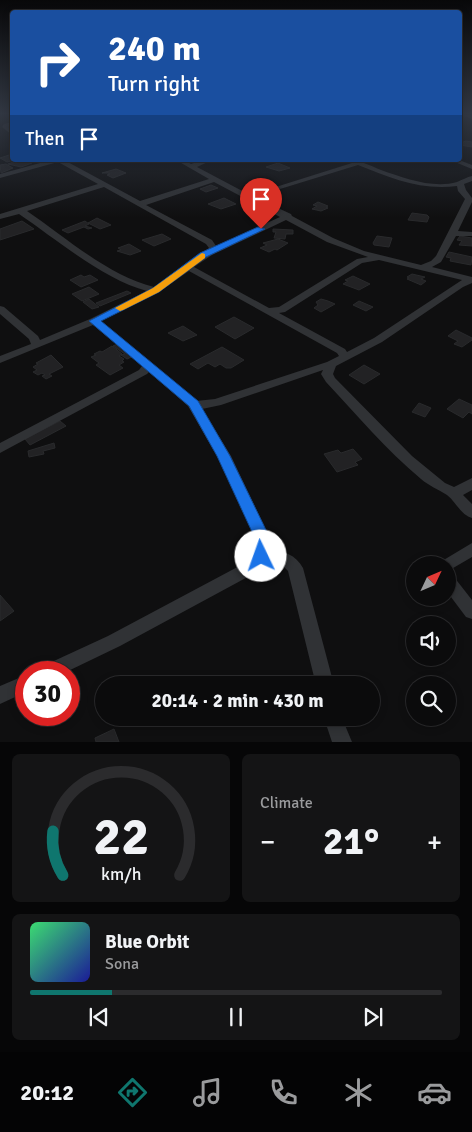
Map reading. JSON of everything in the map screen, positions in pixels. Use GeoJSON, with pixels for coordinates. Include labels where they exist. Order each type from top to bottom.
{"type":"FeatureCollection","features":[{"type":"Feature","properties":{"kind":"street"},"geometry":{"type":"LineString","coordinates":[[0,176],[52,162]]}},
{"type":"Feature","properties":{"kind":"street"},"geometry":{"type":"LineString","coordinates":[[63,162],[209,242],[213,248],[209,253]]}},
{"type":"Feature","properties":{"kind":"street"},"geometry":{"type":"LineString","coordinates":[[183,162],[288,216],[361,257],[379,259],[472,280]]}},
{"type":"Feature","properties":{"kind":"street"},"geometry":{"type":"LineString","coordinates":[[192,166],[203,162]]}},
{"type":"Feature","properties":{"kind":"street"},"geometry":{"type":"LineString","coordinates":[[247,196],[353,162],[408,182],[461,188],[470,199],[469,204],[452,233],[445,251],[430,265],[420,268]]}},
{"type":"Feature","properties":{"kind":"street"},"geometry":{"type":"LineString","coordinates":[[458,162],[472,167]]}},
{"type":"Feature","properties":{"kind":"street"},"geometry":{"type":"LineString","coordinates":[[140,204],[211,181],[213,178]]}},
{"type":"Feature","properties":{"kind":"street"},"geometry":{"type":"LineString","coordinates":[[461,188],[472,178]]}},
{"type":"Feature","properties":{"kind":"street"},"geometry":{"type":"LineString","coordinates":[[0,217],[104,185]]}},
{"type":"Feature","properties":{"kind":"street"},"geometry":{"type":"LineString","coordinates":[[22,211],[122,277],[148,290],[156,290]]}},
{"type":"Feature","properties":{"kind":"street"},"geometry":{"type":"LineString","coordinates":[[0,360],[94,321],[156,290],[189,268],[203,255],[288,216]]}},
{"type":"Feature","properties":{"kind":"street"},"geometry":{"type":"LineString","coordinates":[[452,233],[472,234]]}},
{"type":"Feature","properties":{"kind":"street"},"geometry":{"type":"LineString","coordinates":[[268,311],[281,310],[361,257]]}},
{"type":"Feature","properties":{"kind":"street"},"geometry":{"type":"LineString","coordinates":[[189,268],[341,351],[345,357]]}},
{"type":"Feature","properties":{"kind":"street"},"geometry":{"type":"LineString","coordinates":[[193,404],[200,405],[217,402],[331,364],[378,340],[460,285],[472,280]]}},
{"type":"Feature","properties":{"kind":"street"},"geometry":{"type":"LineString","coordinates":[[0,309],[34,338],[36,344]]}},
{"type":"Feature","properties":{"kind":"street"},"geometry":{"type":"LineString","coordinates":[[72,661],[114,641],[250,568],[261,556],[264,546],[261,534],[224,456],[193,404],[94,321]]}},
{"type":"Feature","properties":{"kind":"street"},"geometry":{"type":"LineString","coordinates":[[331,364],[328,374],[330,380],[428,477],[452,492],[472,513]]}},
{"type":"Feature","properties":{"kind":"street"},"geometry":{"type":"LineString","coordinates":[[0,449],[131,380],[143,372],[148,365]]}},
{"type":"Feature","properties":{"kind":"street"},"geometry":{"type":"LineString","coordinates":[[452,492],[457,492],[472,483]]}},
{"type":"Feature","properties":{"kind":"street"},"geometry":{"type":"LineString","coordinates":[[456,559],[472,549]]}},
{"type":"Feature","properties":{"kind":"street"},"geometry":{"type":"LineString","coordinates":[[261,556],[280,556],[287,559],[295,568],[300,579],[323,676]]}},
{"type":"Feature","properties":{"kind":"street"},"geometry":{"type":"LineString","coordinates":[[456,592],[472,612]]}},
{"type":"Feature","properties":{"kind":"street"},"geometry":{"type":"LineString","coordinates":[[0,696],[15,688]]}},
{"type":"Feature","properties":{"kind":"street"},"geometry":{"type":"LineString","coordinates":[[335,726],[342,742]]}},
{"type":"Feature","properties":{"kind":"building"},"geometry":{"type":"Polygon","coordinates":[[[9,155],[10,161],[7,162],[0,158],[9,155]]]}},
{"type":"Feature","properties":{"kind":"building"},"geometry":{"type":"Polygon","coordinates":[[[14,162],[32,163],[21,167],[8,164],[14,162]]]}},
{"type":"Feature","properties":{"kind":"building"},"geometry":{"type":"Polygon","coordinates":[[[278,163],[290,168],[279,171],[266,167],[278,163]]]}},
{"type":"Feature","properties":{"kind":"building"},"geometry":{"type":"Polygon","coordinates":[[[6,164],[13,168],[1,173],[0,165],[6,164]]]}},
{"type":"Feature","properties":{"kind":"building"},"geometry":{"type":"Polygon","coordinates":[[[116,169],[126,173],[113,178],[107,175],[110,174],[108,173],[102,173],[116,169]]]}},
{"type":"Feature","properties":{"kind":"building"},"geometry":{"type":"Polygon","coordinates":[[[211,185],[218,188],[206,192],[200,189],[211,185]]]}},
{"type":"Feature","properties":{"kind":"building"},"geometry":{"type":"Polygon","coordinates":[[[224,198],[236,204],[221,209],[208,204],[224,198]]]}},
{"type":"Feature","properties":{"kind":"building"},"geometry":{"type":"Polygon","coordinates":[[[318,202],[328,206],[326,207],[328,208],[321,211],[312,209],[317,206],[313,205],[318,202]]]}},
{"type":"Feature","properties":{"kind":"building"},"geometry":{"type":"Polygon","coordinates":[[[412,213],[427,215],[429,217],[427,222],[408,220],[412,213]]]}},
{"type":"Feature","properties":{"kind":"building"},"geometry":{"type":"Polygon","coordinates":[[[97,218],[111,225],[100,229],[88,223],[97,218]]]}},
{"type":"Feature","properties":{"kind":"building"},"geometry":{"type":"Polygon","coordinates":[[[22,221],[34,229],[0,240],[0,229],[22,221]]]}},
{"type":"Feature","properties":{"kind":"building"},"geometry":{"type":"Polygon","coordinates":[[[85,221],[89,224],[85,226],[92,228],[84,227],[68,233],[62,230],[85,221]]]}},
{"type":"Feature","properties":{"kind":"building"},"geometry":{"type":"Polygon","coordinates":[[[273,229],[293,230],[293,234],[286,234],[285,239],[274,238],[276,232],[273,232],[273,229]]]}},
{"type":"Feature","properties":{"kind":"building"},"geometry":{"type":"Polygon","coordinates":[[[162,234],[171,239],[154,246],[142,240],[162,234]]]}},
{"type":"Feature","properties":{"kind":"building"},"geometry":{"type":"Polygon","coordinates":[[[377,236],[392,238],[389,247],[374,245],[373,243],[377,236]]]}},
{"type":"Feature","properties":{"kind":"building"},"geometry":{"type":"Polygon","coordinates":[[[460,236],[472,238],[472,246],[459,245],[462,241],[457,240],[460,236]]]}},
{"type":"Feature","properties":{"kind":"building"},"geometry":{"type":"Polygon","coordinates":[[[278,239],[288,243],[277,250],[269,252],[260,248],[267,245],[263,243],[278,239]]]}},
{"type":"Feature","properties":{"kind":"building"},"geometry":{"type":"Polygon","coordinates":[[[129,244],[141,251],[130,255],[117,251],[121,250],[118,248],[129,244]]]}},
{"type":"Feature","properties":{"kind":"building"},"geometry":{"type":"Polygon","coordinates":[[[449,252],[472,257],[471,265],[450,261],[451,258],[446,257],[449,252]]]}},
{"type":"Feature","properties":{"kind":"building"},"geometry":{"type":"Polygon","coordinates":[[[412,274],[425,277],[421,279],[426,281],[421,285],[407,279],[412,274]]]}},
{"type":"Feature","properties":{"kind":"building"},"geometry":{"type":"Polygon","coordinates":[[[81,275],[84,277],[90,275],[98,280],[81,287],[70,280],[81,275]]]}},
{"type":"Feature","properties":{"kind":"building"},"geometry":{"type":"Polygon","coordinates":[[[353,276],[370,284],[359,290],[343,284],[348,281],[345,280],[353,276]]]}},
{"type":"Feature","properties":{"kind":"building"},"geometry":{"type":"Polygon","coordinates":[[[89,287],[99,294],[82,301],[72,294],[89,287]]]}},
{"type":"Feature","properties":{"kind":"building"},"geometry":{"type":"Polygon","coordinates":[[[127,291],[131,293],[100,306],[96,303],[127,291]]]}},
{"type":"Feature","properties":{"kind":"building"},"geometry":{"type":"Polygon","coordinates":[[[89,299],[99,307],[92,309],[83,302],[89,299]]]}},
{"type":"Feature","properties":{"kind":"building"},"geometry":{"type":"Polygon","coordinates":[[[321,299],[335,304],[321,312],[314,308],[318,305],[316,302],[321,299]]]}},
{"type":"Feature","properties":{"kind":"building"},"geometry":{"type":"Polygon","coordinates":[[[359,301],[373,307],[366,311],[353,305],[359,301]]]}},
{"type":"Feature","properties":{"kind":"building"},"geometry":{"type":"Polygon","coordinates":[[[234,317],[254,328],[235,339],[215,327],[234,317]]]}},
{"type":"Feature","properties":{"kind":"building"},"geometry":{"type":"Polygon","coordinates":[[[183,326],[197,335],[183,341],[168,333],[183,326]]]}},
{"type":"Feature","properties":{"kind":"building"},"geometry":{"type":"Polygon","coordinates":[[[456,330],[472,338],[472,340],[462,347],[454,344],[458,341],[448,336],[456,330]]]}},
{"type":"Feature","properties":{"kind":"building"},"geometry":{"type":"Polygon","coordinates":[[[119,343],[136,355],[127,359],[121,355],[125,354],[113,346],[119,343]]]}},
{"type":"Feature","properties":{"kind":"building"},"geometry":{"type":"Polygon","coordinates":[[[112,346],[122,354],[119,356],[124,359],[122,361],[124,362],[119,365],[123,368],[110,375],[96,365],[99,363],[91,357],[112,346]]]}},
{"type":"Feature","properties":{"kind":"building"},"geometry":{"type":"Polygon","coordinates":[[[222,347],[244,360],[231,368],[226,368],[220,364],[215,367],[208,363],[198,369],[190,364],[222,347]]]}},
{"type":"Feature","properties":{"kind":"building"},"geometry":{"type":"Polygon","coordinates":[[[51,355],[63,367],[49,374],[52,376],[46,379],[42,376],[45,375],[42,373],[38,375],[33,372],[37,370],[33,367],[38,364],[36,363],[51,355]]]}},
{"type":"Feature","properties":{"kind":"building"},"geometry":{"type":"Polygon","coordinates":[[[364,365],[380,374],[364,384],[349,375],[364,365]]]}},
{"type":"Feature","properties":{"kind":"building"},"geometry":{"type":"Polygon","coordinates":[[[459,399],[472,405],[472,414],[469,412],[463,418],[447,409],[459,399]]]}},
{"type":"Feature","properties":{"kind":"building"},"geometry":{"type":"Polygon","coordinates":[[[419,403],[431,408],[425,417],[412,412],[419,403]]]}},
{"type":"Feature","properties":{"kind":"building"},"geometry":{"type":"Polygon","coordinates":[[[60,421],[66,426],[30,445],[25,439],[60,421]]]}},
{"type":"Feature","properties":{"kind":"building"},"geometry":{"type":"Polygon","coordinates":[[[54,443],[55,448],[43,451],[44,454],[29,457],[28,451],[54,443]]]}},
{"type":"Feature","properties":{"kind":"building"},"geometry":{"type":"Polygon","coordinates":[[[353,449],[362,459],[355,462],[358,465],[337,472],[324,454],[338,450],[341,453],[353,449]]]}},
{"type":"Feature","properties":{"kind":"building"},"geometry":{"type":"Polygon","coordinates":[[[0,595],[14,611],[0,621],[0,595]]]}},
{"type":"Feature","properties":{"kind":"building"},"geometry":{"type":"Polygon","coordinates":[[[114,729],[119,742],[96,742],[95,738],[114,729]]]}},
{"type":"Feature","properties":{"kind":"slow traffic"},"geometry":{"type":"LineString","coordinates":[[120,308],[156,290],[189,268],[202,256]]}},
{"type":"Feature","properties":{"kind":"route"},"geometry":{"type":"LineString","coordinates":[[261,229],[203,255],[189,268],[156,290],[94,321],[166,379],[193,404],[224,456],[261,534],[264,546],[261,556]]}}]}
